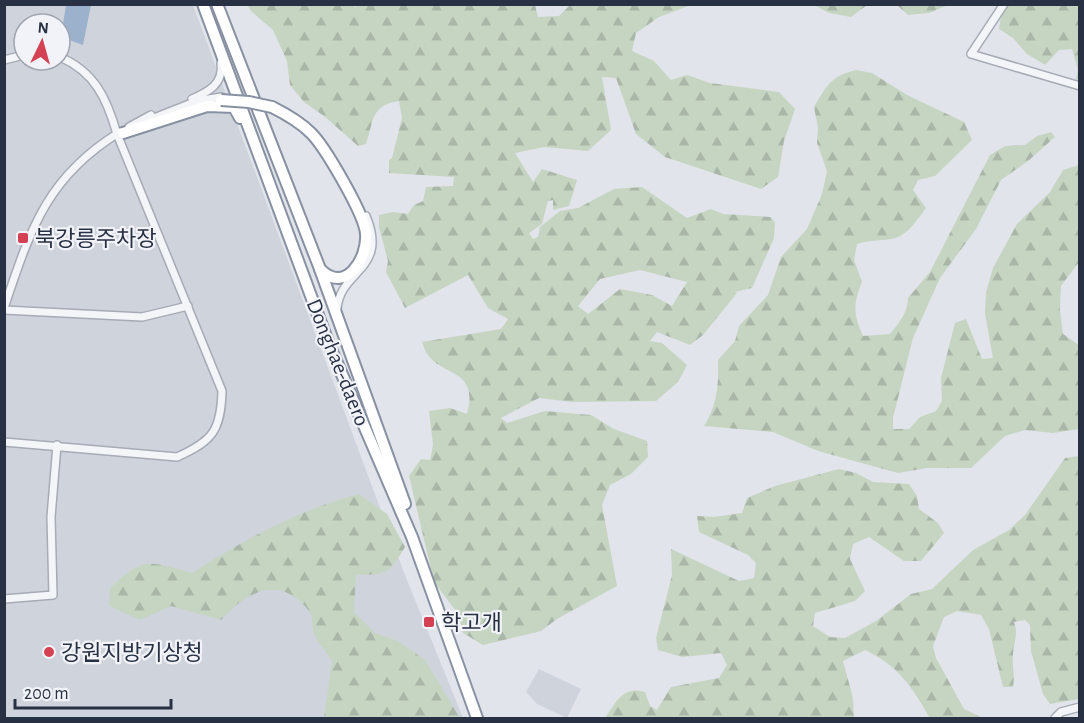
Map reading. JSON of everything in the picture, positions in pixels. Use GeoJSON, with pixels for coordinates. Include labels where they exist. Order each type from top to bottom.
{"type":"FeatureCollection","features":[{"type":"Feature","properties":{"kind":"highway","name":"Donghae-daero"},"geometry":{"type":"LineString","coordinates":[[203,4],[328,342],[412,537],[477,718]]}},
{"type":"Feature","properties":{"kind":"highway","name":"Donghae-daero"},"geometry":{"type":"LineString","coordinates":[[217,4],[320,269],[483,718]]}},
{"type":"Feature","properties":{"kind":"highway"},"geometry":{"type":"LineString","coordinates":[[120,133],[221,99],[273,105],[311,133],[359,211],[367,231],[366,248],[357,269],[347,275],[334,278],[326,275],[320,269]]}},
{"type":"Feature","properties":{"kind":"highway"},"geometry":{"type":"LineString","coordinates":[[120,133],[173,119],[207,106],[234,107],[265,175]]}},
{"type":"Feature","properties":{"kind":"street"},"geometry":{"type":"LineString","coordinates":[[1004,4],[971,54],[1080,86]]}},
{"type":"Feature","properties":{"kind":"street"},"geometry":{"type":"LineString","coordinates":[[188,306],[142,317],[4,309],[29,232],[42,208],[73,169],[120,133],[156,112],[206,93],[218,83],[222,71],[221,59],[209,20]]}},
{"type":"Feature","properties":{"kind":"street"},"geometry":{"type":"LineString","coordinates":[[4,442],[177,457],[200,447],[216,431],[221,413],[222,391],[108,103],[94,79],[72,63]]}},
{"type":"Feature","properties":{"kind":"street"},"geometry":{"type":"LineString","coordinates":[[273,105],[306,123],[322,139],[361,204],[372,231],[371,251],[367,262],[340,291],[337,316]]}},
{"type":"Feature","properties":{"kind":"street"},"geometry":{"type":"LineString","coordinates":[[4,599],[53,595],[51,517],[57,445]]}},
{"type":"Feature","properties":{"kind":"street"},"geometry":{"type":"LineString","coordinates":[[1055,718],[1061,712],[1080,707]]}},
{"type":"Feature","properties":{"kind":"shaded area"},"geometry":{"type":"Polygon","coordinates":[[[4,5],[193,5],[405,575],[463,718],[5,718],[4,5]]]}},
{"type":"Feature","properties":{"kind":"shaded area"},"geometry":{"type":"Polygon","coordinates":[[[539,669],[581,689],[567,718],[537,704],[526,692],[539,669]]]}},
{"type":"Feature","properties":{"kind":"green space"},"geometry":{"type":"Polygon","coordinates":[[[358,4],[535,5],[538,17],[559,16],[570,5],[691,5],[659,17],[636,33],[632,51],[654,61],[671,80],[687,75],[710,83],[779,92],[795,109],[784,141],[778,177],[761,189],[665,157],[636,134],[616,78],[602,77],[611,130],[588,151],[544,147],[515,153],[533,182],[542,169],[577,180],[569,206],[553,210],[553,200],[548,201],[542,224],[529,233],[533,239],[538,237],[540,227],[560,211],[578,208],[614,189],[642,187],[687,218],[711,209],[723,214],[771,217],[775,223],[774,238],[752,288],[735,292],[737,293],[703,335],[690,345],[657,332],[650,341],[662,343],[687,365],[678,382],[656,401],[572,402],[539,398],[501,418],[507,423],[545,411],[591,415],[614,429],[647,441],[648,457],[631,474],[610,485],[602,505],[617,586],[557,619],[541,631],[483,645],[463,633],[459,615],[434,582],[409,476],[421,459],[430,460],[433,445],[429,411],[450,408],[467,414],[469,399],[464,381],[435,362],[427,354],[422,342],[501,329],[508,319],[488,308],[468,275],[405,308],[386,272],[388,261],[379,227],[379,215],[393,212],[408,214],[414,205],[423,201],[426,187],[453,186],[454,177],[389,173],[389,160],[392,158],[402,118],[399,101],[378,110],[366,144],[358,146],[304,102],[290,85],[287,61],[273,30],[247,5],[351,5],[356,7],[358,4]],[[640,270],[600,279],[578,306],[588,314],[620,289],[652,295],[672,306],[687,282],[640,270]]]}},
{"type":"Feature","properties":{"kind":"green space"},"geometry":{"type":"Polygon","coordinates":[[[814,5],[867,5],[851,17],[829,13],[814,5]]]}},
{"type":"Feature","properties":{"kind":"green space"},"geometry":{"type":"Polygon","coordinates":[[[897,5],[948,5],[929,13],[908,15],[897,5]]]}},
{"type":"Feature","properties":{"kind":"green space"},"geometry":{"type":"Polygon","coordinates":[[[1007,5],[1079,5],[1079,81],[1076,79],[1078,70],[1072,49],[1059,50],[1045,65],[1027,54],[1013,38],[999,29],[1001,17],[1007,5]]]}},
{"type":"Feature","properties":{"kind":"green space"},"geometry":{"type":"Polygon","coordinates":[[[856,70],[872,73],[907,95],[964,122],[972,140],[935,176],[918,180],[913,190],[926,208],[907,231],[897,238],[857,244],[854,260],[862,282],[855,309],[863,336],[890,334],[900,321],[905,313],[908,298],[930,272],[990,155],[1005,146],[1025,145],[1037,136],[1051,132],[1055,137],[1028,161],[1001,180],[976,229],[940,278],[913,338],[893,418],[893,429],[909,429],[920,417],[936,411],[942,401],[941,378],[955,323],[966,319],[982,359],[993,358],[985,314],[986,292],[993,268],[1017,224],[1050,192],[1063,170],[1079,165],[1079,262],[1061,286],[1060,310],[1063,334],[1079,345],[1079,429],[1053,433],[1025,430],[1005,436],[971,468],[927,468],[898,473],[818,451],[773,432],[704,426],[712,411],[716,394],[718,360],[735,341],[739,326],[768,295],[781,257],[807,229],[822,194],[827,171],[817,143],[818,128],[814,107],[830,82],[856,70]]]}},
{"type":"Feature","properties":{"kind":"green space"},"geometry":{"type":"Polygon","coordinates":[[[1079,456],[1079,699],[1050,704],[1043,694],[1031,651],[1030,625],[1025,620],[1014,622],[1016,631],[1013,651],[1013,687],[1003,687],[989,629],[981,615],[957,611],[944,617],[933,646],[936,658],[964,709],[983,718],[930,718],[904,678],[887,663],[865,650],[843,661],[853,698],[854,718],[605,718],[621,696],[626,693],[637,690],[645,692],[650,706],[657,710],[671,687],[719,678],[727,665],[721,653],[682,657],[658,650],[656,638],[672,575],[671,549],[739,581],[754,578],[756,563],[748,555],[699,532],[697,516],[714,517],[742,513],[747,498],[775,486],[839,469],[856,473],[873,482],[909,484],[917,496],[919,509],[938,523],[944,533],[921,561],[904,561],[869,537],[853,544],[850,559],[865,591],[855,601],[815,613],[813,626],[830,637],[845,638],[876,621],[911,594],[932,589],[973,550],[1009,530],[1025,515],[1065,458],[1079,456]]]}},
{"type":"Feature","properties":{"kind":"green space"},"geometry":{"type":"Polygon","coordinates":[[[359,494],[387,514],[405,547],[395,563],[386,571],[356,575],[354,612],[375,633],[398,641],[425,660],[460,718],[324,718],[332,660],[315,636],[309,611],[287,593],[275,590],[252,595],[241,601],[221,620],[171,606],[140,620],[109,606],[110,588],[140,566],[156,564],[192,573],[232,548],[293,517],[359,494]]]}},
{"type":"Feature","properties":{"kind":"water"},"geometry":{"type":"Polygon","coordinates":[[[66,5],[91,5],[83,45],[72,41],[72,12],[65,12],[66,5]]]}},
{"type":"Feature","properties":{"kind":"place","name":"북강릉주차장"},"geometry":{"type":"Point","coordinates":[23,238]}},
{"type":"Feature","properties":{"kind":"place","name":"학고개"},"geometry":{"type":"Point","coordinates":[429,622]}},
{"type":"Feature","properties":{"kind":"place","name":"강원지방기상청"},"geometry":{"type":"Point","coordinates":[49,652]}}]}
